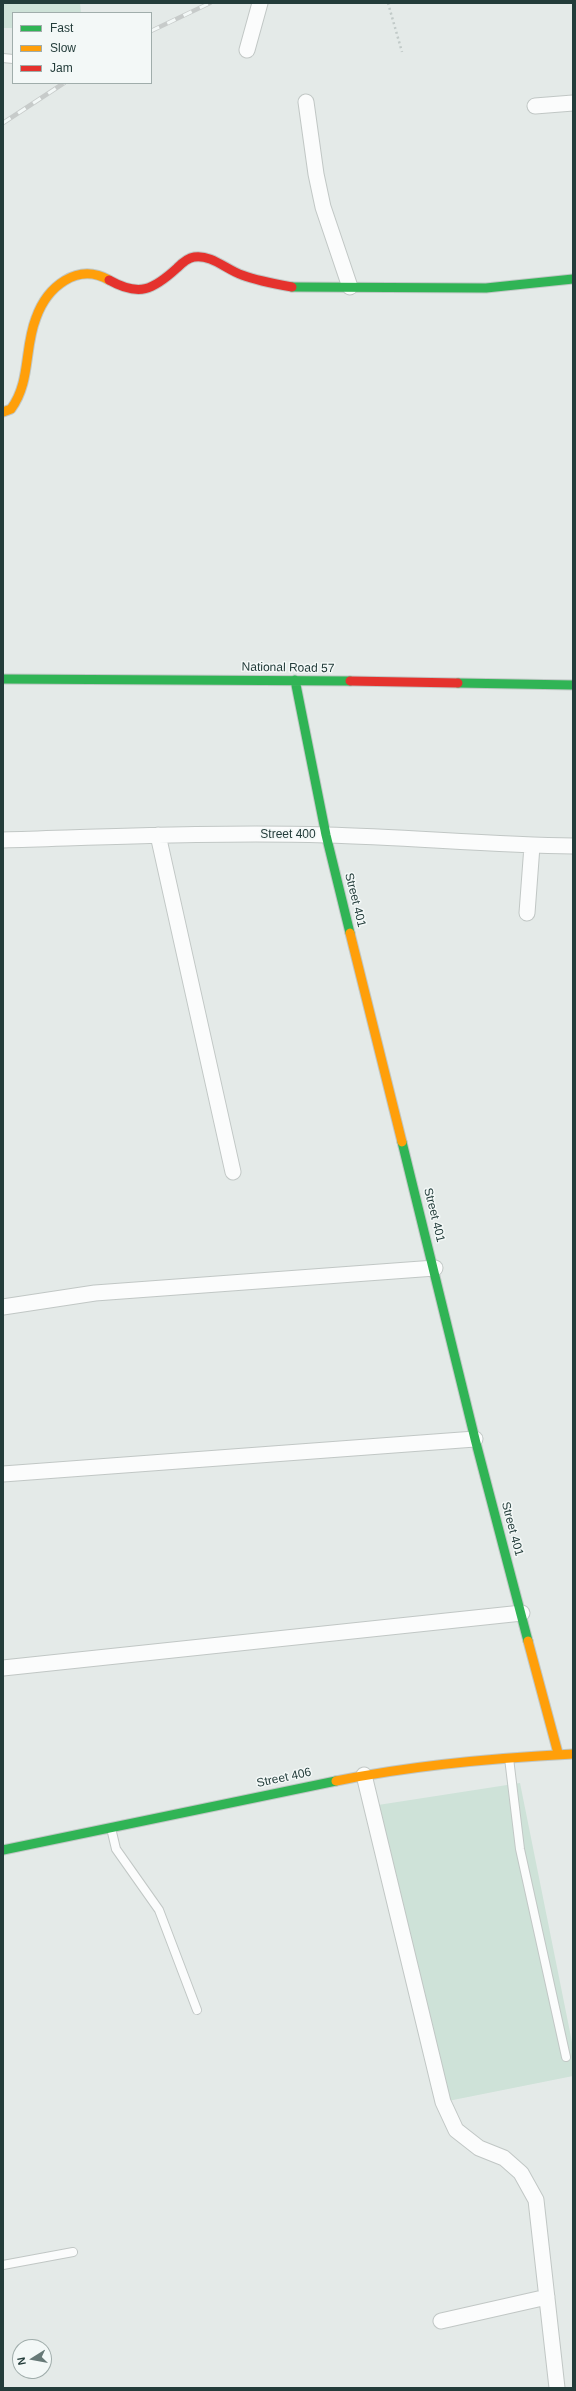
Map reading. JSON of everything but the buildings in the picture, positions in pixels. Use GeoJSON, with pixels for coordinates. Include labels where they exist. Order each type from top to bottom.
{"type":"FeatureCollection","features":[{"type":"Feature","properties":{"kind":"street"},"geometry":{"type":"LineString","coordinates":[[247,50],[260,3]]}},
{"type":"Feature","properties":{"kind":"street"},"geometry":{"type":"LineString","coordinates":[[306,102],[316,174],[324,208],[350,287]]}},
{"type":"Feature","properties":{"kind":"street"},"geometry":{"type":"LineString","coordinates":[[536,106],[573,102]]}},
{"type":"Feature","properties":{"kind":"street"},"geometry":{"type":"LineString","coordinates":[[3,412],[7,412],[16,405],[21,391],[34,322],[49,294],[70,277],[80,273],[96,273],[104,276],[114,285],[127,290],[142,290],[164,280],[186,260],[194,257],[209,260],[242,275],[296,287],[475,288],[573,279]]}},
{"type":"Feature","properties":{"kind":"street","name":"National Road 57"},"geometry":{"type":"LineString","coordinates":[[3,679],[295,680],[573,685]]}},
{"type":"Feature","properties":{"kind":"street","name":"Street 401"},"geometry":{"type":"LineString","coordinates":[[295,680],[326,835],[435,1268],[475,1438],[558,1753]]}},
{"type":"Feature","properties":{"kind":"street"},"geometry":{"type":"LineString","coordinates":[[158,835],[233,1172]]}},
{"type":"Feature","properties":{"kind":"street","name":"Street 400"},"geometry":{"type":"LineString","coordinates":[[3,840],[158,835],[326,835],[532,846],[573,846]]}},
{"type":"Feature","properties":{"kind":"street"},"geometry":{"type":"LineString","coordinates":[[527,913],[532,846]]}},
{"type":"Feature","properties":{"kind":"street"},"geometry":{"type":"LineString","coordinates":[[3,1307],[95,1293],[435,1268]]}},
{"type":"Feature","properties":{"kind":"street"},"geometry":{"type":"LineString","coordinates":[[3,1474],[475,1438]]}},
{"type":"Feature","properties":{"kind":"street"},"geometry":{"type":"LineString","coordinates":[[3,1668],[522,1613]]}},
{"type":"Feature","properties":{"kind":"street","name":"Street 406"},"geometry":{"type":"LineString","coordinates":[[3,1850],[364,1775],[509,1757],[558,1753],[573,1754]]}},
{"type":"Feature","properties":{"kind":"street"},"geometry":{"type":"LineString","coordinates":[[364,1775],[443,2102],[456,2130],[479,2148],[504,2158],[521,2173],[536,2200],[557,2388]]}},
{"type":"Feature","properties":{"kind":"street"},"geometry":{"type":"LineString","coordinates":[[440,2321],[547,2297]]}},
{"type":"Feature","properties":{"kind":"lane"},"geometry":{"type":"LineString","coordinates":[[509,1757],[520,1848],[566,2057]]}},
{"type":"Feature","properties":{"kind":"lane"},"geometry":{"type":"LineString","coordinates":[[110,1827],[116,1849],[159,1910],[197,2010]]}},
{"type":"Feature","properties":{"kind":"lane"},"geometry":{"type":"LineString","coordinates":[[3,2265],[72,2252]]}},
{"type":"Feature","properties":{"kind":"path"},"geometry":{"type":"LineString","coordinates":[[388,3],[402,52]]}},
{"type":"Feature","properties":{"kind":"green space"},"geometry":{"type":"Polygon","coordinates":[[[3,3],[80,3],[81,12],[12,12],[12,28],[3,28],[3,3]]]}},
{"type":"Feature","properties":{"kind":"green space"},"geometry":{"type":"Polygon","coordinates":[[[520,1783],[573,2047],[573,2076],[448,2101],[378,1805],[520,1783]]]}},
{"type":"Feature","properties":{"kind":"railway"},"geometry":{"type":"LineString","coordinates":[[152,31],[210,3]]}},
{"type":"Feature","properties":{"kind":"railway"},"geometry":{"type":"LineString","coordinates":[[3,123],[62,84]]}},
{"type":"Feature","properties":{"kind":"traffic: fast"},"geometry":{"type":"LineString","coordinates":[[292,287],[486,288],[573,279]]}},
{"type":"Feature","properties":{"kind":"traffic: fast"},"geometry":{"type":"LineString","coordinates":[[3,679],[350,681]]}},
{"type":"Feature","properties":{"kind":"traffic: fast"},"geometry":{"type":"LineString","coordinates":[[295,680],[326,835],[350,933]]}},
{"type":"Feature","properties":{"kind":"traffic: fast"},"geometry":{"type":"LineString","coordinates":[[458,683],[573,685]]}},
{"type":"Feature","properties":{"kind":"traffic: fast"},"geometry":{"type":"LineString","coordinates":[[402,1142],[475,1439],[528,1641]]}},
{"type":"Feature","properties":{"kind":"traffic: fast"},"geometry":{"type":"LineString","coordinates":[[3,1850],[336,1781]]}},
{"type":"Feature","properties":{"kind":"traffic: slow"},"geometry":{"type":"LineString","coordinates":[[3,412],[11,409],[22,388],[32,329],[41,307],[48,296],[55,288],[75,276],[86,274],[97,275],[109,280]]}},
{"type":"Feature","properties":{"kind":"traffic: slow"},"geometry":{"type":"LineString","coordinates":[[350,933],[402,1142]]}},
{"type":"Feature","properties":{"kind":"traffic: slow"},"geometry":{"type":"LineString","coordinates":[[528,1641],[558,1753]]}},
{"type":"Feature","properties":{"kind":"traffic: slow"},"geometry":{"type":"LineString","coordinates":[[336,1781],[424,1766],[573,1754]]}},
{"type":"Feature","properties":{"kind":"traffic: jam"},"geometry":{"type":"LineString","coordinates":[[109,280],[129,288],[145,289],[160,282],[187,260],[194,257],[200,257],[213,260],[236,273],[248,277],[292,287]]}},
{"type":"Feature","properties":{"kind":"traffic: jam"},"geometry":{"type":"LineString","coordinates":[[350,681],[458,683]]}}]}
